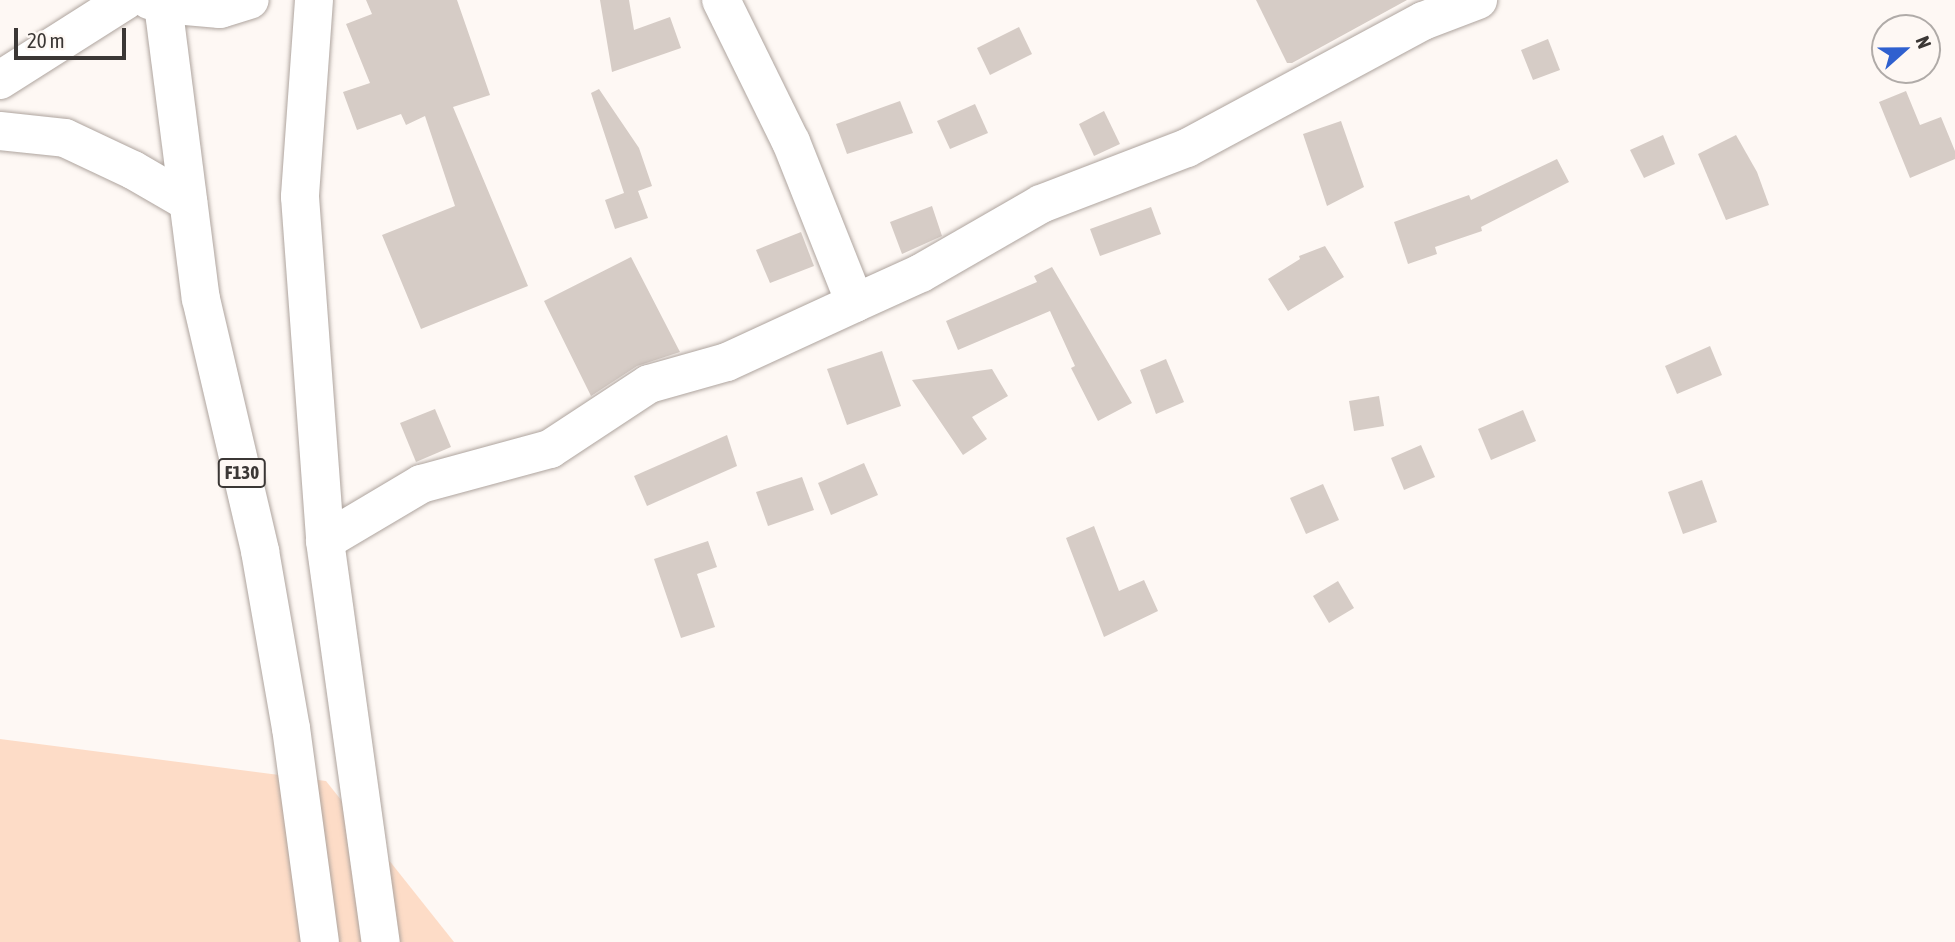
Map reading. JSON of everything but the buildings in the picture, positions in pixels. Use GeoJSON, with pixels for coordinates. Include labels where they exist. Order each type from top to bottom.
{"type":"FeatureCollection","features":[{"type":"Feature","properties":{"kind":"main road"},"geometry":{"type":"LineString","coordinates":[[0,80],[146,1],[220,9],[250,0]]}},
{"type":"Feature","properties":{"kind":"main road"},"geometry":{"type":"LineString","coordinates":[[314,0],[300,197],[325,541],[381,942]]}},
{"type":"Feature","properties":{"kind":"main road"},"geometry":{"type":"LineString","coordinates":[[721,0],[791,142],[855,303]]}},
{"type":"Feature","properties":{"kind":"main road"},"geometry":{"type":"LineString","coordinates":[[325,541],[421,484],[550,449],[649,384],[727,362],[920,273],[1041,204],[1187,148],[1416,11],[1478,0]]}},
{"type":"Feature","properties":{"kind":"main road","name":"F130"},"geometry":{"type":"LineString","coordinates":[[146,1],[188,202],[201,299],[260,551],[287,701],[320,942]]}},
{"type":"Feature","properties":{"kind":"main road"},"geometry":{"type":"LineString","coordinates":[[0,131],[65,138],[133,170],[188,202]]}},
{"type":"Feature","properties":{"kind":"shaded area"},"geometry":{"type":"Polygon","coordinates":[[[0,739],[326,781],[454,942],[0,942],[0,739]]]}}]}
